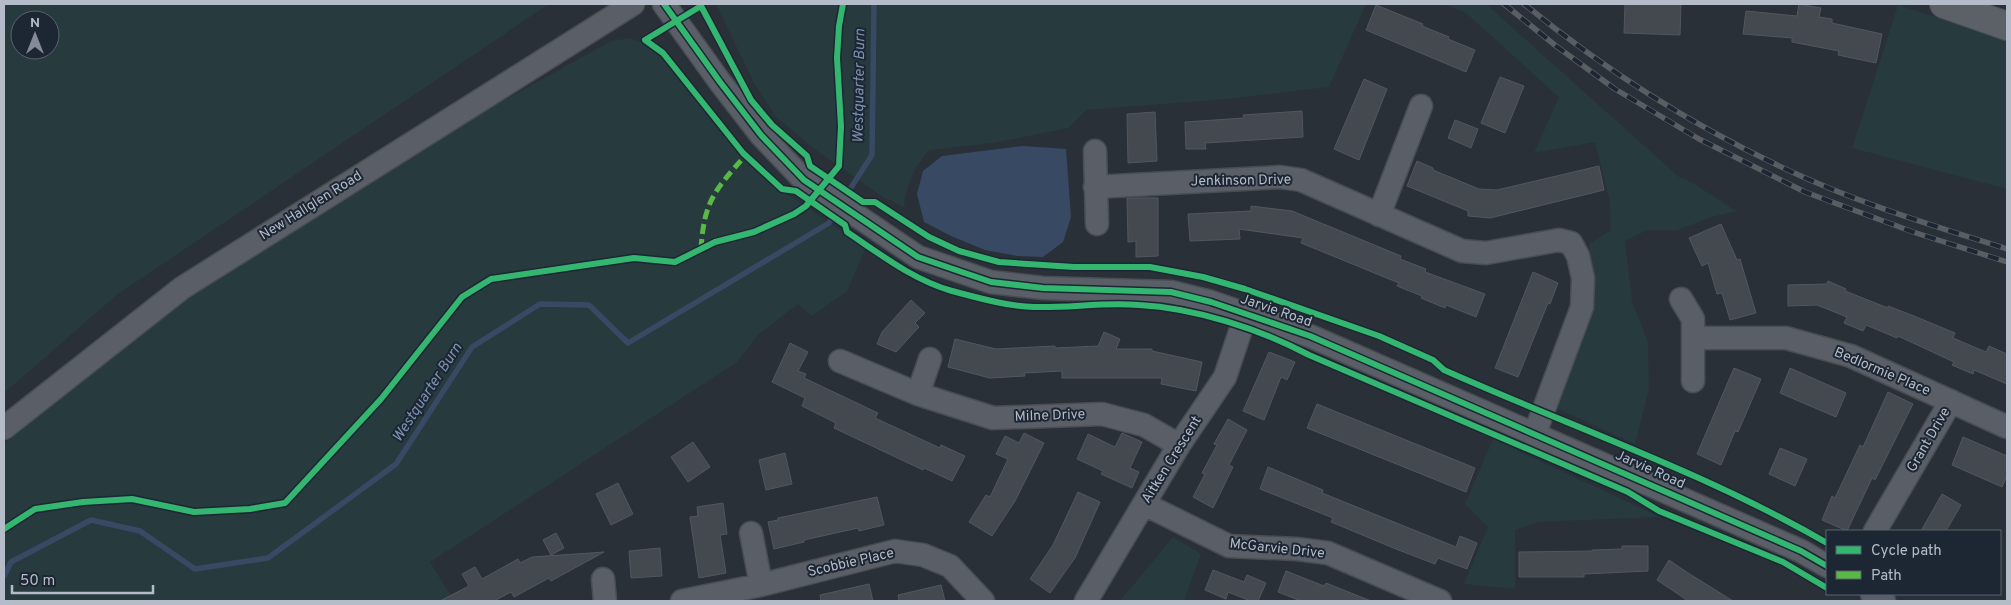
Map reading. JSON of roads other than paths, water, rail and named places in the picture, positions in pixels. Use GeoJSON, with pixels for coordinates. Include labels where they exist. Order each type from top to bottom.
{"type":"FeatureCollection","features":[{"type":"Feature","properties":{"kind":"main road"},"geometry":{"type":"LineString","coordinates":[[1944,4],[2007,26]]}},
{"type":"Feature","properties":{"kind":"street","name":"New Hallglen Road"},"geometry":{"type":"LineString","coordinates":[[4,428],[182,288],[633,4]]}},
{"type":"Feature","properties":{"kind":"street","name":"Jarvie Road"},"geometry":{"type":"LineString","coordinates":[[664,4],[755,127],[804,180],[918,257],[991,282],[1043,288],[1171,292],[1246,314],[1310,336],[1534,433],[1801,550],[1826,565]]}},
{"type":"Feature","properties":{"kind":"street"},"geometry":{"type":"LineString","coordinates":[[1379,215],[1421,106]]}},
{"type":"Feature","properties":{"kind":"street"},"geometry":{"type":"LineString","coordinates":[[1095,151],[1096,224]]}},
{"type":"Feature","properties":{"kind":"street","name":"Jenkinson Drive"},"geometry":{"type":"LineString","coordinates":[[1096,187],[1280,177],[1301,180],[1462,251],[1486,253],[1559,240],[1571,243],[1578,256],[1583,278],[1582,307],[1534,433]]}},
{"type":"Feature","properties":{"kind":"street"},"geometry":{"type":"LineString","coordinates":[[1681,299],[1693,319],[1693,381]]}},
{"type":"Feature","properties":{"kind":"street","name":"Aitken Crescent"},"geometry":{"type":"LineString","coordinates":[[1086,601],[1179,445],[1225,377],[1246,314]]}},
{"type":"Feature","properties":{"kind":"street","name":"Bedlormie Place"},"geometry":{"type":"LineString","coordinates":[[1694,338],[1786,338],[1851,356],[1951,402]]}},
{"type":"Feature","properties":{"kind":"street"},"geometry":{"type":"LineString","coordinates":[[918,394],[930,359]]}},
{"type":"Feature","properties":{"kind":"street","name":"Milne Drive"},"geometry":{"type":"LineString","coordinates":[[840,361],[918,394],[993,418],[1102,414],[1144,425],[1179,445]]}},
{"type":"Feature","properties":{"kind":"street","name":"Grant Drive"},"geometry":{"type":"LineString","coordinates":[[1876,530],[1951,402],[2007,427]]}},
{"type":"Feature","properties":{"kind":"street","name":"McGarvie Drive"},"geometry":{"type":"LineString","coordinates":[[1144,504],[1229,546],[1297,549],[1328,553],[1440,601]]}},
{"type":"Feature","properties":{"kind":"street"},"geometry":{"type":"LineString","coordinates":[[751,533],[761,585]]}},
{"type":"Feature","properties":{"kind":"street","name":"Scobbie Place"},"geometry":{"type":"LineString","coordinates":[[682,601],[761,585],[895,552],[923,555],[950,566],[983,601]]}},
{"type":"Feature","properties":{"kind":"water"},"geometry":{"type":"Polygon","coordinates":[[[1023,146],[1066,149],[1071,217],[1063,242],[1043,257],[1018,256],[985,250],[924,222],[917,194],[923,171],[942,156],[1023,146]]]}},
{"type":"Feature","properties":{"kind":"waterway","name":"Westquarter Burn"},"geometry":{"type":"LineString","coordinates":[[843,200],[872,155],[874,4]]}},
{"type":"Feature","properties":{"kind":"waterway","name":"Westquarter Burn"},"geometry":{"type":"LineString","coordinates":[[4,576],[11,562],[91,520],[140,531],[195,569],[268,558],[396,464],[472,347],[540,304],[589,305],[628,343],[829,223],[838,208]]}},
{"type":"Feature","properties":{"kind":"railway"},"geometry":{"type":"LineString","coordinates":[[1504,4],[1556,46],[1615,89],[1699,139],[1805,192],[1913,232],[2007,262]]}},
{"type":"Feature","properties":{"kind":"railway"},"geometry":{"type":"LineString","coordinates":[[1524,4],[1626,79],[1661,102],[1734,144],[1810,180],[1858,200],[2007,249]]}}]}
